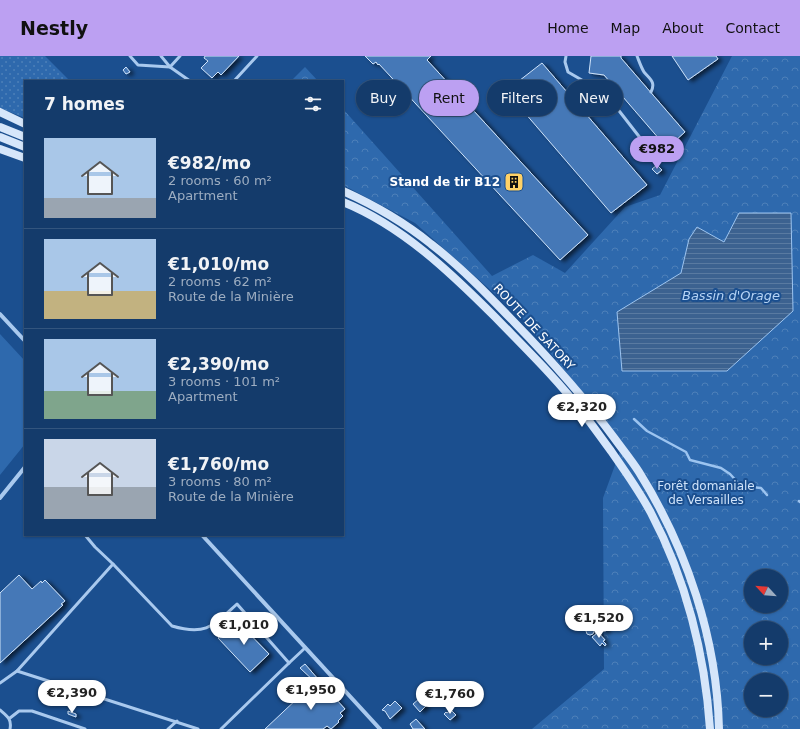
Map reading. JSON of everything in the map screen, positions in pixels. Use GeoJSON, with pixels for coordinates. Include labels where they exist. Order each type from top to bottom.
{"type":"FeatureCollection","features":[{"type":"Feature","properties":{"kind":"main road"},"geometry":{"type":"LineString","coordinates":[[0,112],[24,124]]}},
{"type":"Feature","properties":{"kind":"main road"},"geometry":{"type":"LineString","coordinates":[[0,127],[24,137]]}},
{"type":"Feature","properties":{"kind":"main road"},"geometry":{"type":"LineString","coordinates":[[0,138],[24,147]]}},
{"type":"Feature","properties":{"kind":"main road"},"geometry":{"type":"LineString","coordinates":[[0,149],[24,158]]}},
{"type":"Feature","properties":{"kind":"main road","name":"ROUTE DE SATORY"},"geometry":{"type":"LineString","coordinates":[[344,191],[366,201],[398,220],[432,244],[478,285],[544,352],[591,406],[639,471],[660,508],[680,550],[697,599],[710,648],[718,705],[719,729]]}},
{"type":"Feature","properties":{"kind":"main road","name":"ROUTE DE SATORY"},"geometry":{"type":"LineString","coordinates":[[344,202],[362,210],[388,225],[425,253],[472,294],[538,360],[583,413],[630,478],[651,513],[668,548],[688,603],[700,652],[708,703],[710,729]]}},
{"type":"Feature","properties":{"kind":"street"},"geometry":{"type":"LineString","coordinates":[[0,314],[24,340]]}},
{"type":"Feature","properties":{"kind":"street"},"geometry":{"type":"LineString","coordinates":[[0,498],[24,468]]}},
{"type":"Feature","properties":{"kind":"street"},"geometry":{"type":"LineString","coordinates":[[203,536],[380,729]]}},
{"type":"Feature","properties":{"kind":"lane"},"geometry":{"type":"LineString","coordinates":[[130,56],[138,65],[170,67]]}},
{"type":"Feature","properties":{"kind":"lane"},"geometry":{"type":"LineString","coordinates":[[161,56],[170,67],[189,80]]}},
{"type":"Feature","properties":{"kind":"lane"},"geometry":{"type":"LineString","coordinates":[[170,67],[180,56]]}},
{"type":"Feature","properties":{"kind":"lane"},"geometry":{"type":"LineString","coordinates":[[235,80],[257,56]]}},
{"type":"Feature","properties":{"kind":"lane"},"geometry":{"type":"LineString","coordinates":[[566,56],[565,62],[568,72],[606,94],[648,148],[655,150],[661,149]]}},
{"type":"Feature","properties":{"kind":"lane"},"geometry":{"type":"LineString","coordinates":[[637,56],[643,70],[652,80],[654,86],[651,92]]}},
{"type":"Feature","properties":{"kind":"lane"},"geometry":{"type":"LineString","coordinates":[[86,536],[172,626],[186,630],[204,629],[217,622],[237,604],[289,663]]}},
{"type":"Feature","properties":{"kind":"lane"},"geometry":{"type":"LineString","coordinates":[[0,684],[17,671],[113,564]]}},
{"type":"Feature","properties":{"kind":"lane"},"geometry":{"type":"LineString","coordinates":[[221,729],[306,648]]}},
{"type":"Feature","properties":{"kind":"lane"},"geometry":{"type":"LineString","coordinates":[[17,671],[198,729]]}},
{"type":"Feature","properties":{"kind":"lane"},"geometry":{"type":"LineString","coordinates":[[0,710],[10,718],[10,729]]}},
{"type":"Feature","properties":{"kind":"lane"},"geometry":{"type":"LineString","coordinates":[[10,718],[19,711],[32,711],[85,729]]}},
{"type":"Feature","properties":{"kind":"lane"},"geometry":{"type":"LineString","coordinates":[[168,729],[176,721]]}},
{"type":"Feature","properties":{"kind":"green space"},"geometry":{"type":"Polygon","coordinates":[[[0,56],[45,56],[69,80],[24,80],[24,118],[0,108],[0,56]]]}},
{"type":"Feature","properties":{"kind":"green space","name":"Forêt domaniale de Versailles"},"geometry":{"type":"Polygon","coordinates":[[[732,56],[800,56],[800,729],[532,729],[604,669],[603,498],[622,446],[569,376],[522,318],[415,223],[344,186],[344,110],[492,276],[533,255],[565,273],[625,207],[660,195],[732,56]]]}},
{"type":"Feature","properties":{"kind":"green space"},"geometry":{"type":"Polygon","coordinates":[[[305,67],[317,80],[292,80],[305,67]]]}},
{"type":"Feature","properties":{"kind":"green space"},"geometry":{"type":"Polygon","coordinates":[[[0,334],[24,360],[24,445],[0,475],[0,334]]]}},
{"type":"Feature","properties":{"kind":"water","name":"Bassin d'Orage"},"geometry":{"type":"Polygon","coordinates":[[[739,213],[791,213],[793,311],[727,371],[622,371],[617,312],[681,273],[689,239],[697,227],[724,242],[739,213]]]}},
{"type":"Feature","properties":{"kind":"building"},"geometry":{"type":"Polygon","coordinates":[[[205,56],[239,56],[221,75],[218,72],[212,78],[201,68],[208,61],[204,58],[205,56]]]}},
{"type":"Feature","properties":{"kind":"building","name":"Stand de tir B12"},"geometry":{"type":"Polygon","coordinates":[[[365,56],[431,56],[427,60],[445,80],[419,80],[419,107],[411,99],[411,80],[394,80],[379,64],[378,65],[376,62],[373,64],[365,56]]]}},
{"type":"Feature","properties":{"kind":"building"},"geometry":{"type":"Polygon","coordinates":[[[591,56],[621,56],[621,58],[685,132],[667,148],[623,97],[623,80],[608,80],[604,75],[589,73],[591,56]]]}},
{"type":"Feature","properties":{"kind":"building"},"geometry":{"type":"Polygon","coordinates":[[[672,56],[716,56],[718,59],[688,80],[672,56]]]}},
{"type":"Feature","properties":{"kind":"building"},"geometry":{"type":"Polygon","coordinates":[[[542,63],[557,80],[520,80],[542,63]]]}},
{"type":"Feature","properties":{"kind":"building"},"geometry":{"type":"Polygon","coordinates":[[[126,67],[130,72],[126,74],[123,70],[126,67]]]}},
{"type":"Feature","properties":{"kind":"building"},"geometry":{"type":"Polygon","coordinates":[[[557,80],[565,90],[565,116],[588,116],[647,185],[611,213],[528,116],[557,116],[557,80]]]}},
{"type":"Feature","properties":{"kind":"building","name":"Stand de tir B12"},"geometry":{"type":"Polygon","coordinates":[[[427,116],[479,116],[588,235],[560,260],[427,116]]]}},
{"type":"Feature","properties":{"kind":"building"},"geometry":{"type":"Polygon","coordinates":[[[657,165],[662,170],[657,174],[652,169],[657,165]]]}},
{"type":"Feature","properties":{"kind":"building"},"geometry":{"type":"Polygon","coordinates":[[[19,575],[32,589],[41,581],[42,583],[45,580],[65,601],[61,604],[63,605],[0,663],[0,593],[19,575]]]}},
{"type":"Feature","properties":{"kind":"building"},"geometry":{"type":"Polygon","coordinates":[[[602,617],[605,618],[605,624],[602,625],[599,624],[598,621],[599,618],[602,617]]]}},
{"type":"Feature","properties":{"kind":"building"},"geometry":{"type":"Polygon","coordinates":[[[237,621],[269,654],[250,672],[218,638],[237,621]]]}},
{"type":"Feature","properties":{"kind":"building"},"geometry":{"type":"Polygon","coordinates":[[[588,627],[592,627],[594,631],[592,635],[588,635],[586,633],[586,629],[588,627]]]}},
{"type":"Feature","properties":{"kind":"building"},"geometry":{"type":"Polygon","coordinates":[[[602,627],[606,627],[606,631],[602,631],[602,627]]]}},
{"type":"Feature","properties":{"kind":"building"},"geometry":{"type":"Polygon","coordinates":[[[596,631],[605,640],[603,641],[606,644],[605,646],[602,643],[600,646],[592,637],[596,634],[596,631]]]}},
{"type":"Feature","properties":{"kind":"building"},"geometry":{"type":"Polygon","coordinates":[[[305,664],[318,679],[315,682],[300,668],[305,664]]]}},
{"type":"Feature","properties":{"kind":"building"},"geometry":{"type":"Polygon","coordinates":[[[318,679],[345,709],[340,713],[343,716],[338,721],[339,722],[331,729],[327,726],[323,729],[265,729],[318,679]]]}},
{"type":"Feature","properties":{"kind":"building"},"geometry":{"type":"Polygon","coordinates":[[[419,699],[426,706],[420,712],[413,704],[419,699]]]}},
{"type":"Feature","properties":{"kind":"building"},"geometry":{"type":"Polygon","coordinates":[[[395,701],[402,708],[390,719],[385,711],[382,710],[388,704],[390,706],[395,701]]]}},
{"type":"Feature","properties":{"kind":"building"},"geometry":{"type":"Polygon","coordinates":[[[451,710],[456,715],[450,720],[444,714],[451,710]]]}},
{"type":"Feature","properties":{"kind":"building"},"geometry":{"type":"Polygon","coordinates":[[[68,711],[76,714],[76,717],[68,714],[68,711]]]}},
{"type":"Feature","properties":{"kind":"building"},"geometry":{"type":"Polygon","coordinates":[[[416,719],[425,729],[413,729],[410,724],[416,719]]]}},
{"type":"Feature","properties":{"kind":"waterway"},"geometry":{"type":"LineString","coordinates":[[634,419],[647,431],[686,452],[690,460],[721,468],[730,474],[741,486],[761,488],[767,495]]}},
{"type":"Feature","properties":{"kind":"place","name":"Stand de tir B12"},"geometry":{"type":"Point","coordinates":[514,182]}}]}
